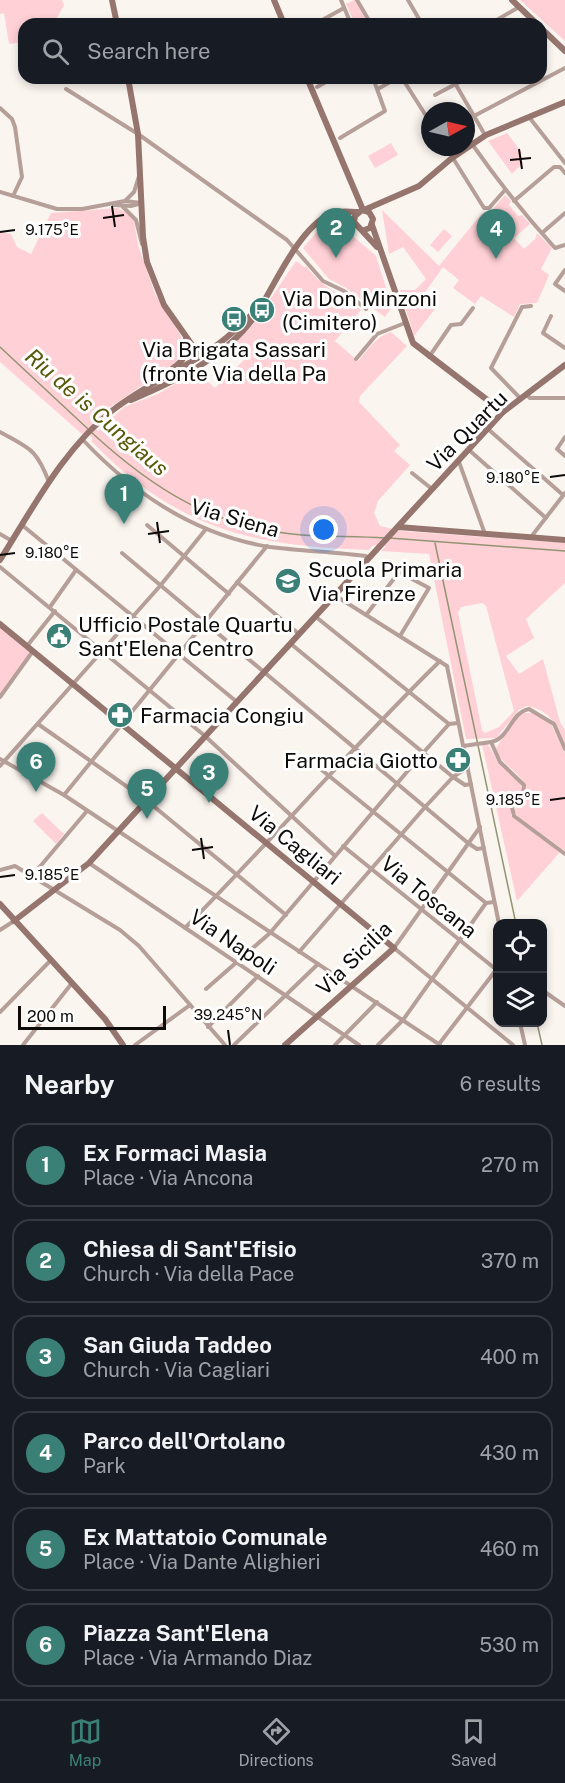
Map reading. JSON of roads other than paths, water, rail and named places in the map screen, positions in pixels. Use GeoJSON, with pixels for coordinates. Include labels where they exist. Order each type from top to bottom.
{"type":"FeatureCollection","features":[{"type":"Feature","properties":{"kind":"street"},"geometry":{"type":"LineString","coordinates":[[111,0],[116,18]]}},
{"type":"Feature","properties":{"kind":"street"},"geometry":{"type":"LineString","coordinates":[[274,0],[282,18]]}},
{"type":"Feature","properties":{"kind":"street"},"geometry":{"type":"LineString","coordinates":[[341,0],[348,18]]}},
{"type":"Feature","properties":{"kind":"street"},"geometry":{"type":"LineString","coordinates":[[357,0],[368,18]]}},
{"type":"Feature","properties":{"kind":"street"},"geometry":{"type":"LineString","coordinates":[[408,0],[418,18]]}},
{"type":"Feature","properties":{"kind":"street"},"geometry":{"type":"LineString","coordinates":[[512,0],[531,18]]}},
{"type":"Feature","properties":{"kind":"street"},"geometry":{"type":"LineString","coordinates":[[500,18],[519,7]]}},
{"type":"Feature","properties":{"kind":"street"},"geometry":{"type":"LineString","coordinates":[[326,18],[344,8]]}},
{"type":"Feature","properties":{"kind":"street"},"geometry":{"type":"LineString","coordinates":[[547,34],[565,51]]}},
{"type":"Feature","properties":{"kind":"street"},"geometry":{"type":"LineString","coordinates":[[547,77],[565,68]]}},
{"type":"Feature","properties":{"kind":"street"},"geometry":{"type":"LineString","coordinates":[[129,84],[138,134],[144,246],[157,291],[197,358]]}},
{"type":"Feature","properties":{"kind":"street"},"geometry":{"type":"LineString","coordinates":[[309,84],[362,211],[373,216]]}},
{"type":"Feature","properties":{"kind":"street"},"geometry":{"type":"LineString","coordinates":[[317,87],[322,84]]}},
{"type":"Feature","properties":{"kind":"street"},"geometry":{"type":"LineString","coordinates":[[340,138],[385,111],[376,84]]}},
{"type":"Feature","properties":{"kind":"street"},"geometry":{"type":"LineString","coordinates":[[378,89],[387,84]]}},
{"type":"Feature","properties":{"kind":"street"},"geometry":{"type":"LineString","coordinates":[[406,84],[421,108]]}},
{"type":"Feature","properties":{"kind":"street"},"geometry":{"type":"LineString","coordinates":[[435,95],[456,84],[466,102]]}},
{"type":"Feature","properties":{"kind":"street"},"geometry":{"type":"LineString","coordinates":[[475,115],[535,84]]}},
{"type":"Feature","properties":{"kind":"street"},"geometry":{"type":"LineString","coordinates":[[66,88],[138,134],[296,248],[323,281],[344,291],[366,309]]}},
{"type":"Feature","properties":{"kind":"street"},"geometry":{"type":"LineString","coordinates":[[475,142],[486,135],[565,102]]}},
{"type":"Feature","properties":{"kind":"street"},"geometry":{"type":"LineString","coordinates":[[0,108],[12,119],[15,127],[22,177],[14,196]]}},
{"type":"Feature","properties":{"kind":"street"},"geometry":{"type":"LineString","coordinates":[[514,201],[563,167],[529,117]]}},
{"type":"Feature","properties":{"kind":"street"},"geometry":{"type":"LineString","coordinates":[[475,118],[486,135]]}},
{"type":"Feature","properties":{"kind":"street"},"geometry":{"type":"LineString","coordinates":[[475,148],[505,190],[555,248],[565,245]]}},
{"type":"Feature","properties":{"kind":"street"},"geometry":{"type":"LineString","coordinates":[[0,560],[49,482],[95,426],[118,406],[231,343],[262,304],[296,248],[315,225],[328,216],[340,212],[362,211],[381,201],[407,194],[455,156]]}},
{"type":"Feature","properties":{"kind":"street"},"geometry":{"type":"LineString","coordinates":[[452,158],[485,209],[489,208],[505,190]]}},
{"type":"Feature","properties":{"kind":"street"},"geometry":{"type":"LineString","coordinates":[[124,204],[134,192],[141,173]]}},
{"type":"Feature","properties":{"kind":"street"},"geometry":{"type":"LineString","coordinates":[[0,192],[57,210],[142,203]]}},
{"type":"Feature","properties":{"kind":"street"},"geometry":{"type":"LineString","coordinates":[[381,201],[373,216],[372,225],[412,343],[503,412]]}},
{"type":"Feature","properties":{"kind":"street"},"geometry":{"type":"LineString","coordinates":[[124,204],[136,220],[140,240],[144,246]]}},
{"type":"Feature","properties":{"kind":"street"},"geometry":{"type":"LineString","coordinates":[[354,222],[362,211]]}},
{"type":"Feature","properties":{"kind":"street"},"geometry":{"type":"LineString","coordinates":[[542,233],[565,213]]}},
{"type":"Feature","properties":{"kind":"street"},"geometry":{"type":"LineString","coordinates":[[328,216],[345,217],[354,222],[358,228],[364,230],[380,251]]}},
{"type":"Feature","properties":{"kind":"street"},"geometry":{"type":"LineString","coordinates":[[364,230],[372,225]]}},
{"type":"Feature","properties":{"kind":"street"},"geometry":{"type":"LineString","coordinates":[[565,270],[555,284],[565,291]]}},
{"type":"Feature","properties":{"kind":"street"},"geometry":{"type":"LineString","coordinates":[[531,306],[522,307],[491,368],[524,397],[565,398]]}},
{"type":"Feature","properties":{"kind":"street"},"geometry":{"type":"LineString","coordinates":[[428,357],[451,325],[461,324],[473,308]]}},
{"type":"Feature","properties":{"kind":"street"},"geometry":{"type":"LineString","coordinates":[[551,316],[543,333],[565,348]]}},
{"type":"Feature","properties":{"kind":"street"},"geometry":{"type":"LineString","coordinates":[[356,359],[377,334],[405,323]]}},
{"type":"Feature","properties":{"kind":"street"},"geometry":{"type":"LineString","coordinates":[[168,379],[244,326]]}},
{"type":"Feature","properties":{"kind":"street"},"geometry":{"type":"LineString","coordinates":[[189,342],[214,347]]}},
{"type":"Feature","properties":{"kind":"street"},"geometry":{"type":"LineString","coordinates":[[168,379],[168,371],[181,362],[189,342]]}},
{"type":"Feature","properties":{"kind":"street"},"geometry":{"type":"LineString","coordinates":[[197,358],[200,360],[226,343],[231,343]]}},
{"type":"Feature","properties":{"kind":"street","name":"Via Quartu"},"geometry":{"type":"LineString","coordinates":[[14,921],[57,891],[89,863],[503,412],[565,365]]}},
{"type":"Feature","properties":{"kind":"street"},"geometry":{"type":"LineString","coordinates":[[488,429],[564,494],[531,537]]}},
{"type":"Feature","properties":{"kind":"street"},"geometry":{"type":"LineString","coordinates":[[0,432],[33,451],[40,458],[49,482]]}},
{"type":"Feature","properties":{"kind":"street","name":"Via Siena"},"geometry":{"type":"LineString","coordinates":[[85,437],[123,480],[178,517],[206,529],[267,546],[366,556],[369,559]]}},
{"type":"Feature","properties":{"kind":"street"},"geometry":{"type":"LineString","coordinates":[[565,437],[557,448],[565,456]]}},
{"type":"Feature","properties":{"kind":"street"},"geometry":{"type":"LineString","coordinates":[[469,450],[546,518]]}},
{"type":"Feature","properties":{"kind":"street"},"geometry":{"type":"LineString","coordinates":[[459,462],[485,534]]}},
{"type":"Feature","properties":{"kind":"street"},"geometry":{"type":"LineString","coordinates":[[412,473],[433,489]]}},
{"type":"Feature","properties":{"kind":"street"},"geometry":{"type":"LineString","coordinates":[[560,499],[565,503]]}},
{"type":"Feature","properties":{"kind":"street"},"geometry":{"type":"LineString","coordinates":[[22,525],[237,702]]}},
{"type":"Feature","properties":{"kind":"street"},"geometry":{"type":"LineString","coordinates":[[147,525],[229,594]]}},
{"type":"Feature","properties":{"kind":"street"},"geometry":{"type":"LineString","coordinates":[[0,766],[160,586],[206,529]]}},
{"type":"Feature","properties":{"kind":"street"},"geometry":{"type":"LineString","coordinates":[[396,529],[565,540]]}},
{"type":"Feature","properties":{"kind":"street"},"geometry":{"type":"LineString","coordinates":[[0,534],[12,541]]}},
{"type":"Feature","properties":{"kind":"street"},"geometry":{"type":"LineString","coordinates":[[64,795],[267,546]]}},
{"type":"Feature","properties":{"kind":"street"},"geometry":{"type":"LineString","coordinates":[[122,553],[468,843],[477,849],[484,848]]}},
{"type":"Feature","properties":{"kind":"street"},"geometry":{"type":"LineString","coordinates":[[0,567],[205,736],[334,855]]}},
{"type":"Feature","properties":{"kind":"street"},"geometry":{"type":"LineString","coordinates":[[50,607],[76,570]]}},
{"type":"Feature","properties":{"kind":"street"},"geometry":{"type":"LineString","coordinates":[[366,615],[399,572],[429,588],[400,636]]}},
{"type":"Feature","properties":{"kind":"street"},"geometry":{"type":"LineString","coordinates":[[237,582],[300,634]]}},
{"type":"Feature","properties":{"kind":"street"},"geometry":{"type":"LineString","coordinates":[[336,596],[447,666],[498,919]]}},
{"type":"Feature","properties":{"kind":"street"},"geometry":{"type":"LineString","coordinates":[[27,646],[55,611]]}},
{"type":"Feature","properties":{"kind":"street"},"geometry":{"type":"LineString","coordinates":[[316,617],[449,724]]}},
{"type":"Feature","properties":{"kind":"street","name":"Via Cagliari"},"geometry":{"type":"LineString","coordinates":[[0,624],[513,1045]]}},
{"type":"Feature","properties":{"kind":"street"},"geometry":{"type":"LineString","coordinates":[[291,644],[453,777],[465,785],[471,783]]}},
{"type":"Feature","properties":{"kind":"street"},"geometry":{"type":"LineString","coordinates":[[0,697],[33,651]]}},
{"type":"Feature","properties":{"kind":"street"},"geometry":{"type":"LineString","coordinates":[[185,928],[267,843],[328,775],[440,661]]}},
{"type":"Feature","properties":{"kind":"street"},"geometry":{"type":"LineString","coordinates":[[463,746],[500,739],[524,710],[533,711],[549,719],[558,730],[565,749]]}},
{"type":"Feature","properties":{"kind":"street"},"geometry":{"type":"LineString","coordinates":[[206,989],[270,933],[397,782],[449,724],[458,723]]}},
{"type":"Feature","properties":{"kind":"street"},"geometry":{"type":"LineString","coordinates":[[38,724],[146,800],[286,915]]}},
{"type":"Feature","properties":{"kind":"street"},"geometry":{"type":"LineString","coordinates":[[491,742],[500,762],[524,785],[523,793],[512,807],[512,813],[565,854]]}},
{"type":"Feature","properties":{"kind":"street"},"geometry":{"type":"LineString","coordinates":[[0,759],[64,795],[439,1045],[495,973]]}},
{"type":"Feature","properties":{"kind":"street"},"geometry":{"type":"LineString","coordinates":[[318,767],[486,903],[494,902]]}},
{"type":"Feature","properties":{"kind":"street"},"geometry":{"type":"LineString","coordinates":[[299,952],[426,806],[453,777],[468,767]]}},
{"type":"Feature","properties":{"kind":"street"},"geometry":{"type":"LineString","coordinates":[[32,876],[87,811]]}},
{"type":"Feature","properties":{"kind":"street","name":"Via Sicilia"},"geometry":{"type":"LineString","coordinates":[[285,1045],[394,948],[447,870],[480,827]]}},
{"type":"Feature","properties":{"kind":"street","name":"Via Toscana"},"geometry":{"type":"LineString","coordinates":[[343,846],[493,967]]}},
{"type":"Feature","properties":{"kind":"street","name":"Via Napoli"},"geometry":{"type":"LineString","coordinates":[[89,863],[359,1045]]}},
{"type":"Feature","properties":{"kind":"street"},"geometry":{"type":"LineString","coordinates":[[0,870],[15,866],[120,930],[140,946],[225,1045]]}},
{"type":"Feature","properties":{"kind":"street"},"geometry":{"type":"LineString","coordinates":[[378,1045],[403,1020],[486,903]]}},
{"type":"Feature","properties":{"kind":"street"},"geometry":{"type":"LineString","coordinates":[[0,904],[105,1019],[123,1045]]}},
{"type":"Feature","properties":{"kind":"street"},"geometry":{"type":"LineString","coordinates":[[0,930],[14,921]]}},
{"type":"Feature","properties":{"kind":"street"},"geometry":{"type":"LineString","coordinates":[[0,1012],[51,960]]}},
{"type":"Feature","properties":{"kind":"street"},"geometry":{"type":"LineString","coordinates":[[234,1045],[318,964]]}},
{"type":"Feature","properties":{"kind":"street"},"geometry":{"type":"LineString","coordinates":[[208,1027],[258,976]]}},
{"type":"Feature","properties":{"kind":"street"},"geometry":{"type":"LineString","coordinates":[[23,1045],[72,983]]}},
{"type":"Feature","properties":{"kind":"street"},"geometry":{"type":"LineString","coordinates":[[547,993],[565,1006]]}},
{"type":"Feature","properties":{"kind":"street"},"geometry":{"type":"LineString","coordinates":[[335,1045],[377,1002]]}},
{"type":"Feature","properties":{"kind":"street"},"geometry":{"type":"LineString","coordinates":[[135,1045],[190,1005]]}},
{"type":"Feature","properties":{"kind":"street"},"geometry":{"type":"LineString","coordinates":[[521,1027],[525,1045]]}},
{"type":"Feature","properties":{"kind":"waterway","name":"Riu de is Cungiaus"},"geometry":{"type":"LineString","coordinates":[[0,347],[88,429]]}},
{"type":"Feature","properties":{"kind":"waterway","name":"Riu de is Cungiaus"},"geometry":{"type":"LineString","coordinates":[[91,432],[138,472],[187,503],[213,515],[270,531],[302,535],[385,538]]}},
{"type":"Feature","properties":{"kind":"waterway","name":"Riu de is Cungiaus"},"geometry":{"type":"LineString","coordinates":[[389,538],[565,551]]}},
{"type":"Feature","properties":{"kind":"waterway"},"geometry":{"type":"LineString","coordinates":[[435,543],[515,919]]}},
{"type":"Feature","properties":{"kind":"waterway"},"geometry":{"type":"LineString","coordinates":[[538,1027],[542,1045]]}},
{"type":"Feature","properties":{"kind":"place","name":"Chiesa di Sant'Efisio"},"geometry":{"type":"Point","coordinates":[336,258]}},
{"type":"Feature","properties":{"kind":"place","name":"Parco dell'Ortolano"},"geometry":{"type":"Point","coordinates":[496,259]}},
{"type":"Feature","properties":{"kind":"place","name":"Via Don Minzoni (Cimitero)"},"geometry":{"type":"Point","coordinates":[262,310]}},
{"type":"Feature","properties":{"kind":"place","name":"Via Brigata Sassari (fronte Via della Pa"},"geometry":{"type":"Point","coordinates":[234,319]}},
{"type":"Feature","properties":{"kind":"place","name":"Ex Formaci Masia"},"geometry":{"type":"Point","coordinates":[124,524]}},
{"type":"Feature","properties":{"kind":"place","name":"Scuola Primaria Via Firenze"},"geometry":{"type":"Point","coordinates":[288,581]}},
{"type":"Feature","properties":{"kind":"place","name":"Ufficio Postale Quartu Sant'Elena Centro"},"geometry":{"type":"Point","coordinates":[59,636]}},
{"type":"Feature","properties":{"kind":"place","name":"Farmacia Congiu"},"geometry":{"type":"Point","coordinates":[120,715]}},
{"type":"Feature","properties":{"kind":"place","name":"Farmacia Giotto"},"geometry":{"type":"Point","coordinates":[458,760]}},
{"type":"Feature","properties":{"kind":"place","name":"Piazza Sant'Elena"},"geometry":{"type":"Point","coordinates":[36,792]}},
{"type":"Feature","properties":{"kind":"place","name":"San Giuda Taddeo"},"geometry":{"type":"Point","coordinates":[209,803]}},
{"type":"Feature","properties":{"kind":"place","name":"Ex Mattatoio Comunale"},"geometry":{"type":"Point","coordinates":[147,819]}}]}
